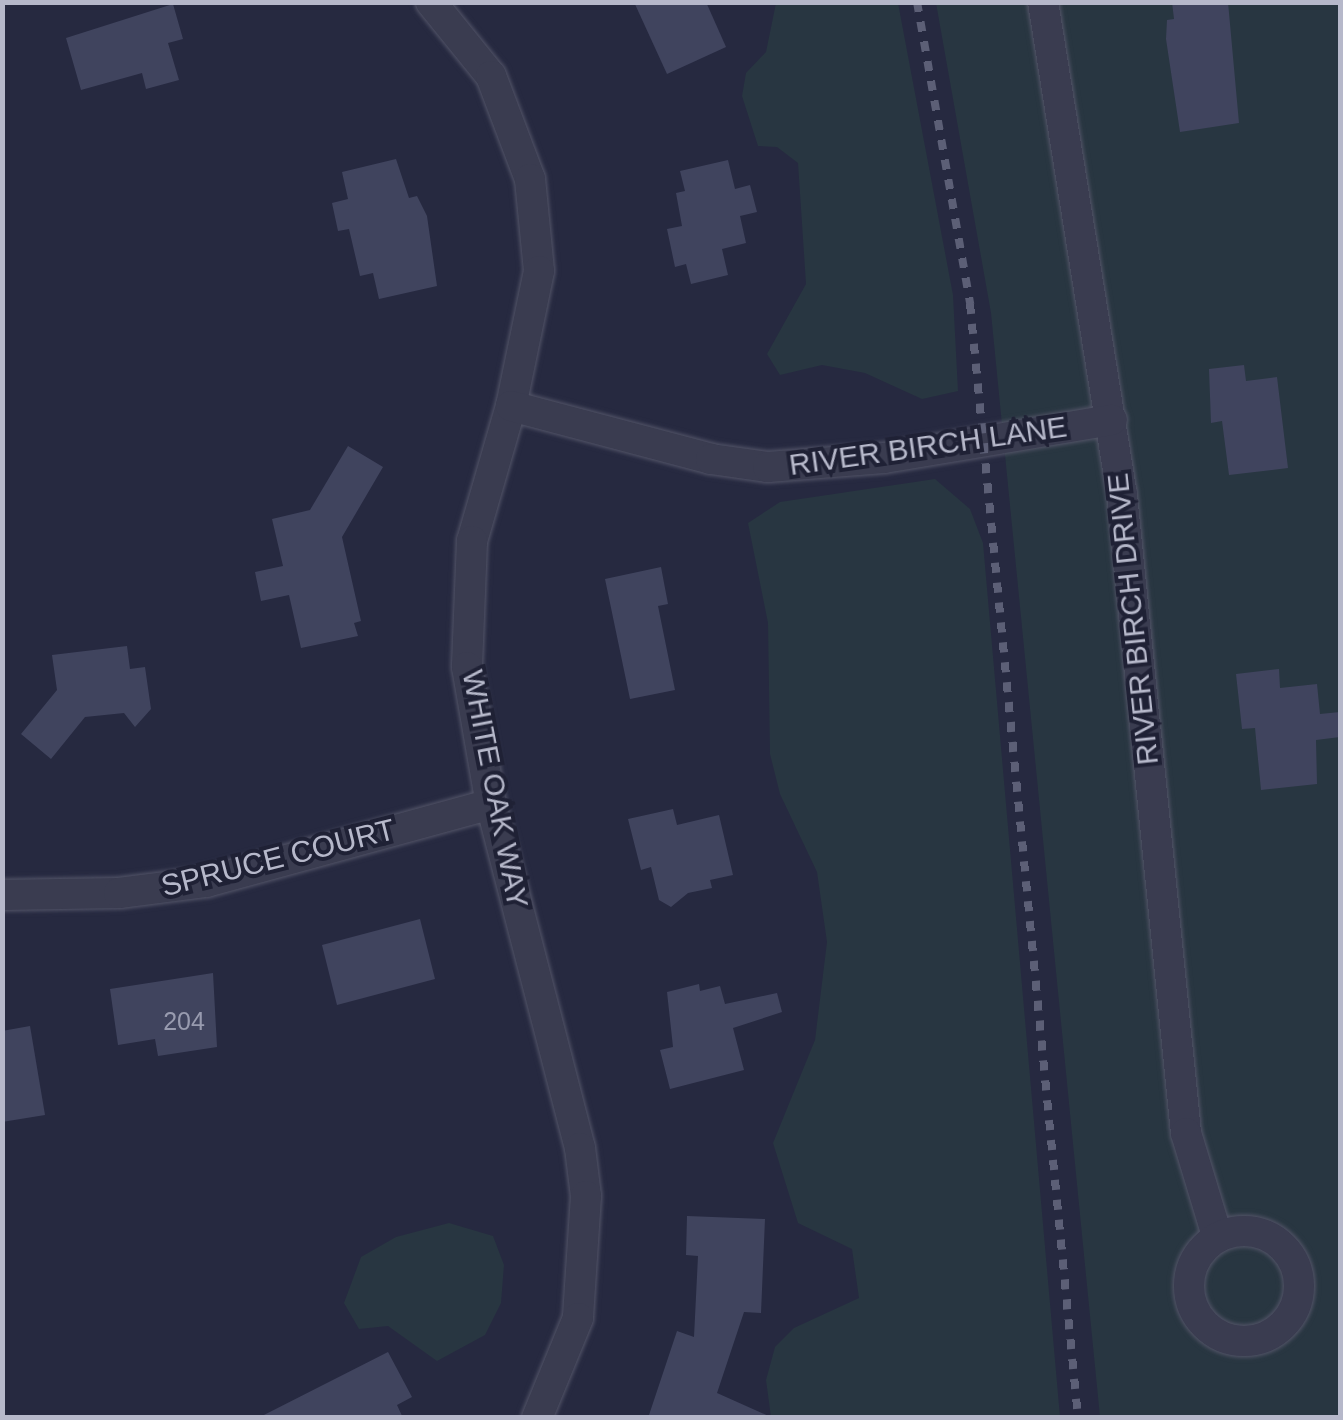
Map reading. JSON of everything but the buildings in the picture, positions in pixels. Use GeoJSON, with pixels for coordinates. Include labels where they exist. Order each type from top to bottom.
{"type":"FeatureCollection","features":[{"type":"Feature","properties":{"kind":"street","name":"WHITE OAK WAY"},"geometry":{"type":"LineString","coordinates":[[431,2],[491,76],[530,178],[539,271],[511,406],[472,542],[467,667],[491,804],[580,1148],[586,1196],[578,1318],[537,1418]]}},
{"type":"Feature","properties":{"kind":"street","name":"RIVER BIRCH DRIVE"},"geometry":{"type":"LineString","coordinates":[[1043,2],[1112,420],[1186,1133],[1217,1236]]}},
{"type":"Feature","properties":{"kind":"street","name":"RIVER BIRCH LANE"},"geometry":{"type":"LineString","coordinates":[[511,406],[711,459],[768,467],[839,464],[1112,420]]}},
{"type":"Feature","properties":{"kind":"street","name":"SPRUCE COURT"},"geometry":{"type":"LineString","coordinates":[[2,895],[118,893],[206,882],[491,804]]}},
{"type":"Feature","properties":{"kind":"shaded area"},"geometry":{"type":"Polygon","coordinates":[[[776,3],[898,3],[953,295],[958,391],[922,399],[865,373],[822,365],[780,375],[767,354],[806,284],[798,163],[777,147],[758,146],[742,96],[746,73],[766,52],[776,3]]]}},
{"type":"Feature","properties":{"kind":"shaded area"},"geometry":{"type":"Polygon","coordinates":[[[936,3],[1340,3],[1340,1417],[1100,1417],[991,313],[936,3]]]}},
{"type":"Feature","properties":{"kind":"shaded area"},"geometry":{"type":"Polygon","coordinates":[[[935,479],[970,509],[983,543],[1060,1417],[771,1417],[766,1380],[775,1347],[794,1328],[859,1298],[852,1249],[798,1223],[773,1143],[815,1040],[827,942],[817,872],[780,794],[770,754],[768,623],[748,523],[780,502],[935,479]]]}},
{"type":"Feature","properties":{"kind":"shaded area"},"geometry":{"type":"Polygon","coordinates":[[[449,1223],[493,1236],[504,1265],[501,1303],[485,1335],[437,1361],[388,1326],[359,1329],[344,1303],[361,1257],[396,1237],[449,1223]]]}},
{"type":"Feature","properties":{"kind":"railway"},"geometry":{"type":"LineString","coordinates":[[917,2],[970,304],[1078,1418]]}}]}
